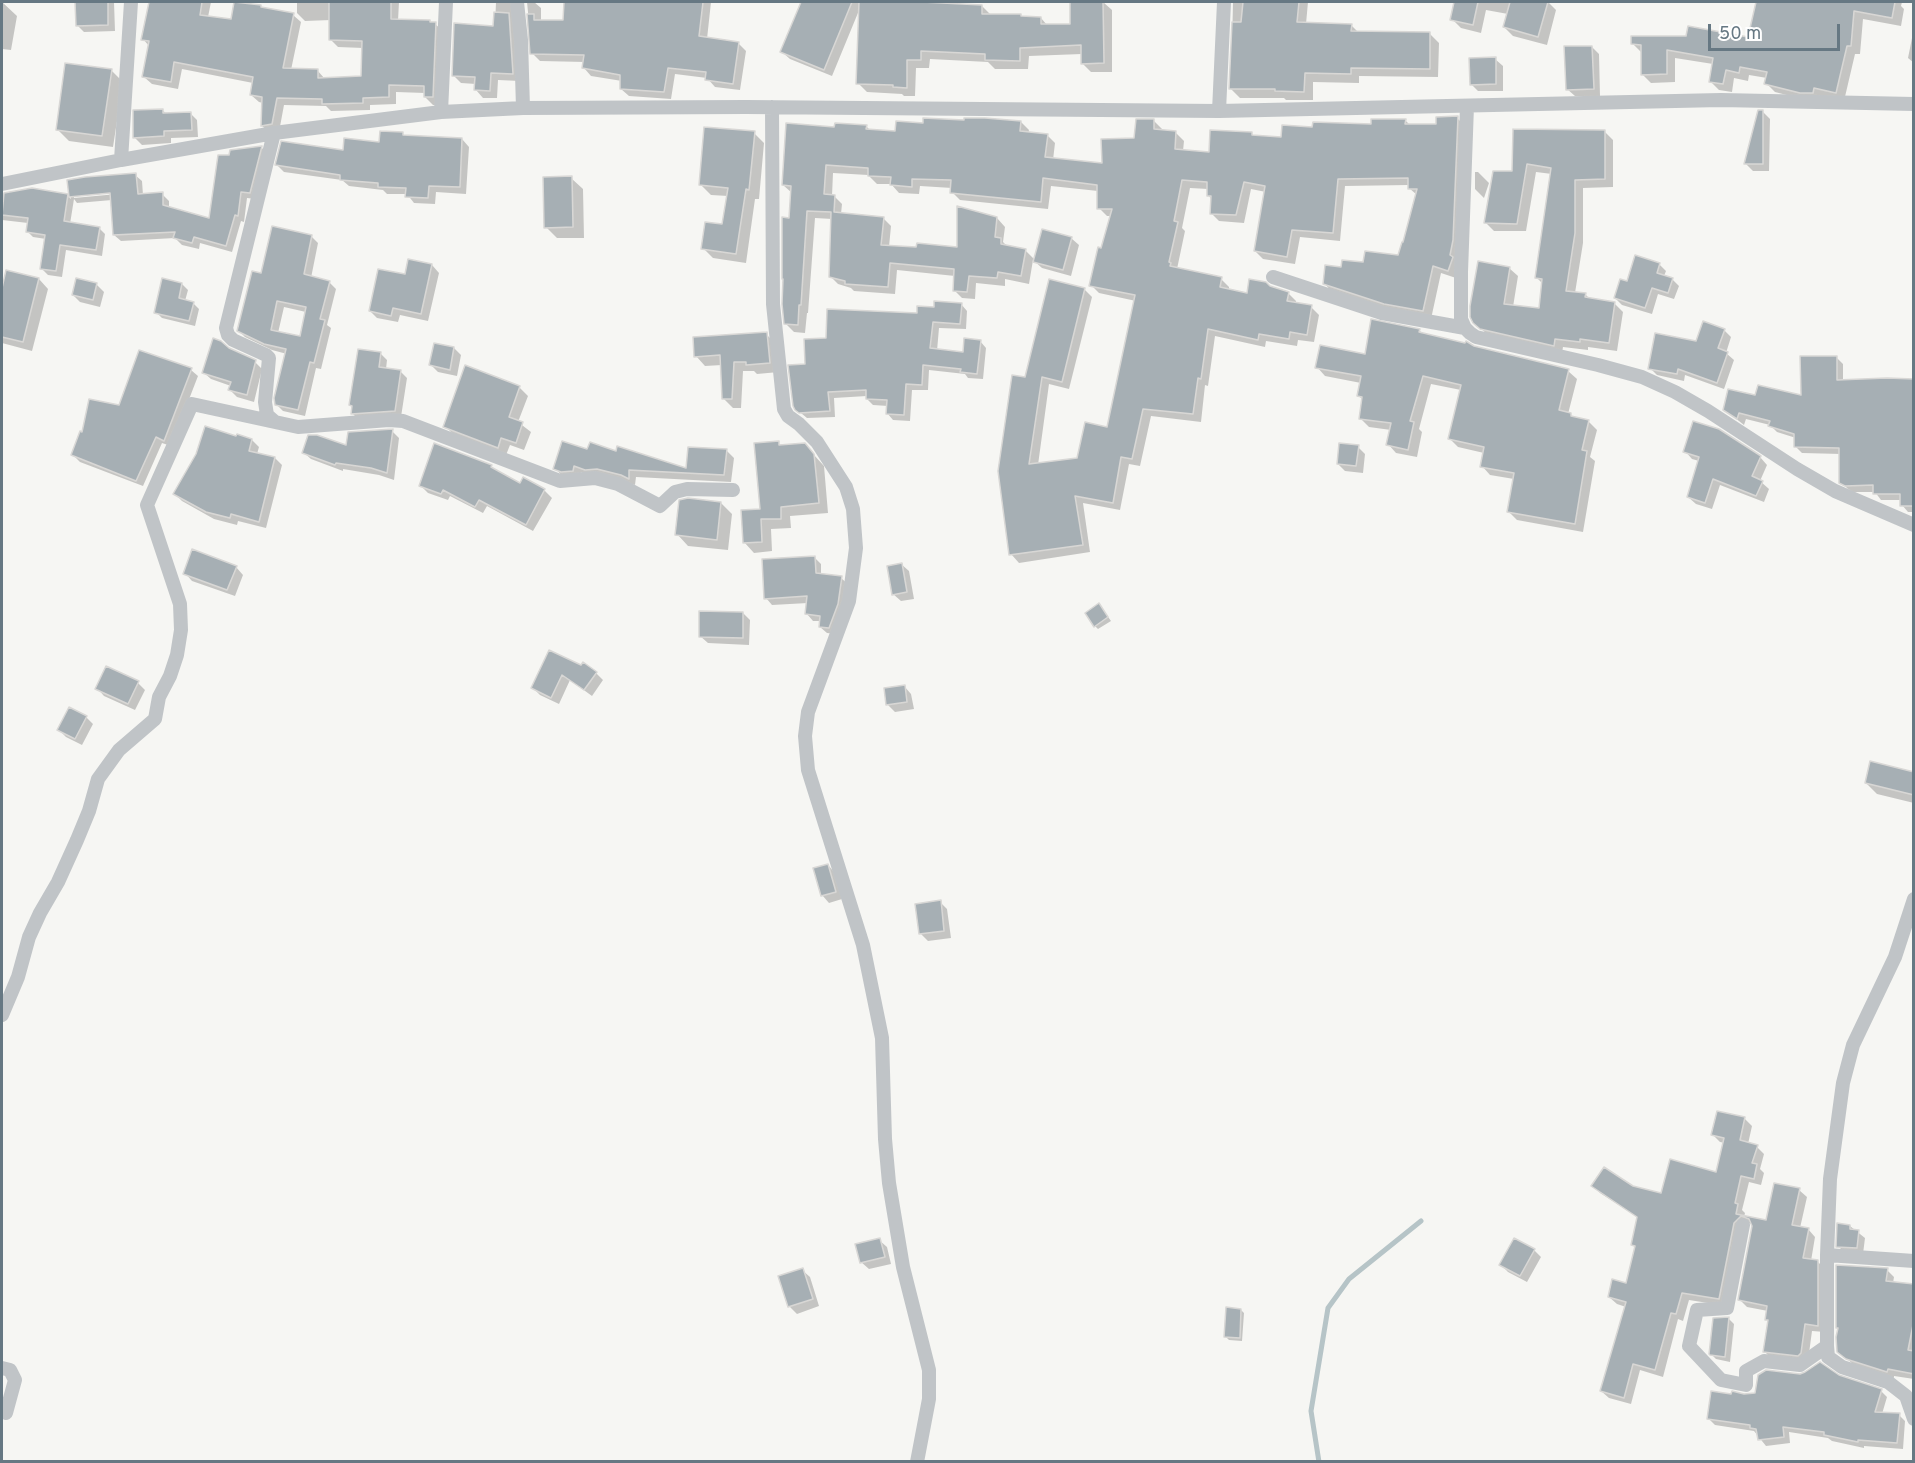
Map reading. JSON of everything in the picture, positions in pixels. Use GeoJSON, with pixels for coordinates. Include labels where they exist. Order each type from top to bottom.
{"type":"FeatureCollection","features":[{"type":"Feature","properties":{"kind":"street"},"geometry":{"type":"LineString","coordinates":[[121,160],[131,2]]}},
{"type":"Feature","properties":{"kind":"street"},"geometry":{"type":"LineString","coordinates":[[441,112],[446,2]]}},
{"type":"Feature","properties":{"kind":"street"},"geometry":{"type":"LineString","coordinates":[[517,2],[521,40],[523,108]]}},
{"type":"Feature","properties":{"kind":"street"},"geometry":{"type":"LineString","coordinates":[[1219,111],[1224,2]]}},
{"type":"Feature","properties":{"kind":"street"},"geometry":{"type":"LineString","coordinates":[[2,184],[121,160],[274,134],[441,112],[523,108],[772,107],[1219,111],[1721,100],[1914,104]]}},
{"type":"Feature","properties":{"kind":"street"},"geometry":{"type":"LineString","coordinates":[[1467,106],[1461,272],[1461,319],[1465,328],[1476,337],[1642,377],[1708,411],[1826,486],[1914,525]]}},
{"type":"Feature","properties":{"kind":"street"},"geometry":{"type":"LineString","coordinates":[[772,107],[773,304],[784,410],[817,442],[846,487],[853,508],[856,548],[849,601],[808,712],[805,736],[808,770],[863,945],[882,1038],[885,1139],[889,1183],[903,1267],[929,1370],[929,1399],[917,1461]]}},
{"type":"Feature","properties":{"kind":"street"},"geometry":{"type":"LineString","coordinates":[[274,134],[226,328],[233,340],[269,358],[265,402],[267,415],[274,422]]}},
{"type":"Feature","properties":{"kind":"street"},"geometry":{"type":"LineString","coordinates":[[1273,278],[1382,313],[1465,328]]}},
{"type":"Feature","properties":{"kind":"street"},"geometry":{"type":"LineString","coordinates":[[2,1015],[18,977],[29,937],[77,840],[98,778],[119,750],[155,719],[159,697],[170,676],[177,655],[181,630],[180,604],[147,505],[192,404],[298,428],[389,420],[403,421],[560,481],[595,478],[618,484],[660,506],[675,492],[687,489],[733,490]]}},
{"type":"Feature","properties":{"kind":"street"},"geometry":{"type":"LineString","coordinates":[[1914,899],[1895,957],[1854,1045],[1843,1083],[1830,1179],[1827,1254],[1828,1357],[1842,1367],[1888,1382],[1906,1396],[1914,1419]]}},
{"type":"Feature","properties":{"kind":"street"},"geometry":{"type":"LineString","coordinates":[[1743,1225],[1727,1308],[1697,1310],[1689,1346],[1720,1380],[1746,1385],[1746,1371],[1764,1361],[1800,1365],[1827,1346]]}},
{"type":"Feature","properties":{"kind":"street"},"geometry":{"type":"LineString","coordinates":[[1827,1254],[1914,1261]]}},
{"type":"Feature","properties":{"kind":"street"},"geometry":{"type":"LineString","coordinates":[[2,1368],[10,1370],[15,1380],[6,1413]]}},
{"type":"Feature","properties":{"kind":"building"},"geometry":{"type":"Polygon","coordinates":[[[75,2],[108,2],[108,25],[76,26],[75,2]]]}},
{"type":"Feature","properties":{"kind":"building"},"geometry":{"type":"Polygon","coordinates":[[[149,2],[202,2],[200,15],[231,19],[234,2],[261,5],[261,7],[294,13],[283,68],[318,69],[318,78],[361,76],[362,41],[329,40],[329,2],[391,2],[391,19],[436,22],[433,97],[424,97],[424,86],[389,85],[389,97],[363,98],[363,103],[322,104],[322,99],[277,98],[272,124],[261,126],[262,97],[250,95],[253,77],[174,62],[171,82],[142,77],[149,41],[141,40],[149,2]]]}},
{"type":"Feature","properties":{"kind":"building"},"geometry":{"type":"Polygon","coordinates":[[[564,2],[703,2],[699,36],[739,42],[733,84],[705,80],[706,72],[668,68],[664,92],[620,89],[620,75],[582,68],[584,55],[530,54],[527,14],[534,14],[534,20],[563,20],[564,2]]]}},
{"type":"Feature","properties":{"kind":"building"},"geometry":{"type":"Polygon","coordinates":[[[801,2],[852,2],[824,70],[780,52],[801,2]]]}},
{"type":"Feature","properties":{"kind":"building"},"geometry":{"type":"Polygon","coordinates":[[[859,2],[982,5],[982,14],[1021,14],[1021,16],[1041,17],[1041,24],[1070,24],[1070,2],[1103,2],[1104,63],[1081,64],[1081,45],[1020,48],[1020,61],[985,60],[985,54],[921,51],[921,60],[907,60],[907,88],[893,87],[893,85],[856,84],[859,2]]]}},
{"type":"Feature","properties":{"kind":"building"},"geometry":{"type":"Polygon","coordinates":[[[1243,2],[1299,2],[1297,22],[1352,24],[1351,31],[1430,32],[1430,69],[1351,68],[1351,74],[1305,73],[1304,92],[1275,91],[1275,89],[1229,89],[1232,22],[1241,22],[1243,2]]]}},
{"type":"Feature","properties":{"kind":"building"},"geometry":{"type":"Polygon","coordinates":[[[1454,2],[1478,2],[1473,25],[1450,20],[1454,2]]]}},
{"type":"Feature","properties":{"kind":"building"},"geometry":{"type":"Polygon","coordinates":[[[1510,2],[1548,2],[1538,37],[1503,27],[1510,2]]]}},
{"type":"Feature","properties":{"kind":"building"},"geometry":{"type":"Polygon","coordinates":[[[1756,2],[1895,2],[1892,18],[1854,11],[1851,46],[1847,46],[1836,93],[1814,88],[1813,93],[1800,93],[1764,84],[1767,72],[1740,67],[1739,73],[1726,70],[1723,84],[1709,82],[1713,58],[1667,50],[1667,74],[1641,75],[1641,45],[1631,44],[1631,36],[1686,36],[1688,26],[1748,37],[1756,2]]]}},
{"type":"Feature","properties":{"kind":"building"},"geometry":{"type":"Polygon","coordinates":[[[494,12],[509,13],[513,74],[491,73],[490,91],[474,90],[475,77],[452,76],[454,23],[493,26],[494,12]]]}},
{"type":"Feature","properties":{"kind":"building"},"geometry":{"type":"Polygon","coordinates":[[[1564,46],[1592,46],[1594,89],[1566,90],[1564,46]]]}},
{"type":"Feature","properties":{"kind":"building"},"geometry":{"type":"Polygon","coordinates":[[[1496,57],[1496,84],[1470,85],[1469,58],[1496,57]]]}},
{"type":"Feature","properties":{"kind":"building"},"geometry":{"type":"Polygon","coordinates":[[[65,63],[112,69],[102,136],[56,130],[65,63]]]}},
{"type":"Feature","properties":{"kind":"building"},"geometry":{"type":"Polygon","coordinates":[[[163,109],[163,113],[191,112],[192,130],[164,131],[164,136],[133,138],[133,110],[163,109]]]}},
{"type":"Feature","properties":{"kind":"building"},"geometry":{"type":"Polygon","coordinates":[[[1758,110],[1763,110],[1763,164],[1744,164],[1758,110]]]}},
{"type":"Feature","properties":{"kind":"building"},"geometry":{"type":"Polygon","coordinates":[[[1458,116],[1453,240],[1450,255],[1453,257],[1448,271],[1433,266],[1423,311],[1384,304],[1323,284],[1325,265],[1341,267],[1342,260],[1363,262],[1365,251],[1398,255],[1417,189],[1408,189],[1408,178],[1338,179],[1333,233],[1292,230],[1287,257],[1254,251],[1265,186],[1244,182],[1236,215],[1210,214],[1211,196],[1207,196],[1207,182],[1182,180],[1174,221],[1178,222],[1170,266],[1222,277],[1220,287],[1247,293],[1249,279],[1266,282],[1270,286],[1289,292],[1287,301],[1312,305],[1307,335],[1290,332],[1289,339],[1259,334],[1258,340],[1208,329],[1193,414],[1143,409],[1132,459],[1121,457],[1113,503],[1075,496],[1083,545],[1009,555],[998,471],[1012,375],[1025,377],[1049,279],[1085,288],[1062,382],[1042,377],[1029,464],[1077,458],[1085,422],[1107,427],[1135,295],[1089,286],[1098,247],[1101,248],[1112,209],[1097,209],[1097,185],[1043,178],[1041,202],[950,193],[951,180],[912,179],[912,187],[890,185],[891,177],[868,176],[868,168],[826,165],[824,194],[835,195],[834,212],[884,217],[881,245],[916,247],[917,243],[957,247],[957,206],[997,217],[995,237],[1001,238],[1001,244],[1026,249],[1021,276],[998,272],[997,278],[969,276],[967,292],[953,291],[954,269],[890,263],[888,287],[845,284],[845,281],[829,277],[831,212],[807,211],[798,325],[784,324],[782,217],[789,218],[791,186],[782,185],[786,123],[834,127],[835,123],[867,125],[866,129],[895,131],[896,121],[923,123],[923,118],[964,120],[964,118],[985,118],[1021,121],[1020,131],[1048,134],[1045,157],[1102,163],[1101,139],[1134,138],[1136,119],[1154,119],[1154,129],[1176,131],[1175,149],[1209,152],[1210,130],[1252,132],[1252,135],[1281,137],[1282,125],[1312,127],[1313,122],[1371,124],[1371,119],[1406,119],[1405,124],[1436,124],[1436,117],[1458,116]]]}},
{"type":"Feature","properties":{"kind":"building"},"geometry":{"type":"Polygon","coordinates":[[[704,127],[755,131],[749,190],[746,189],[736,254],[701,249],[705,222],[722,224],[728,188],[699,185],[704,127]]]}},
{"type":"Feature","properties":{"kind":"building"},"geometry":{"type":"Polygon","coordinates":[[[1513,129],[1605,130],[1605,179],[1575,180],[1575,233],[1566,291],[1586,293],[1585,297],[1615,302],[1609,343],[1580,339],[1580,342],[1555,339],[1554,346],[1480,329],[1470,317],[1478,261],[1510,267],[1504,304],[1539,308],[1542,279],[1535,278],[1551,168],[1527,164],[1517,224],[1484,223],[1493,171],[1512,171],[1513,129]]]}},
{"type":"Feature","properties":{"kind":"building"},"geometry":{"type":"Polygon","coordinates":[[[380,131],[403,132],[403,135],[462,138],[460,187],[429,186],[428,198],[405,197],[406,188],[378,187],[378,183],[340,180],[340,175],[275,165],[281,141],[343,150],[344,138],[379,142],[380,131]]]}},
{"type":"Feature","properties":{"kind":"building"},"geometry":{"type":"Polygon","coordinates":[[[262,146],[250,193],[241,192],[238,216],[235,215],[226,246],[194,237],[192,243],[173,238],[175,232],[113,235],[110,193],[69,197],[67,180],[136,173],[138,194],[163,192],[163,205],[209,218],[218,155],[229,155],[230,150],[262,146]]]}},
{"type":"Feature","properties":{"kind":"building"},"geometry":{"type":"Polygon","coordinates":[[[572,176],[573,227],[544,228],[543,177],[572,176]]]}},
{"type":"Feature","properties":{"kind":"building"},"geometry":{"type":"Polygon","coordinates":[[[32,188],[68,194],[64,221],[100,227],[96,250],[60,245],[56,271],[40,269],[45,235],[26,232],[28,218],[2,215],[4,193],[32,188]]]}},
{"type":"Feature","properties":{"kind":"building"},"geometry":{"type":"Polygon","coordinates":[[[272,226],[312,235],[304,274],[330,281],[320,319],[325,320],[314,363],[310,362],[298,410],[275,405],[274,398],[286,349],[264,344],[237,331],[252,271],[261,273],[272,226]],[[277,301],[271,330],[300,336],[306,307],[277,301]]]}},
{"type":"Feature","properties":{"kind":"building"},"geometry":{"type":"Polygon","coordinates":[[[1042,229],[1072,237],[1063,270],[1033,262],[1042,229]]]}},
{"type":"Feature","properties":{"kind":"building"},"geometry":{"type":"Polygon","coordinates":[[[1635,255],[1660,263],[1657,273],[1673,278],[1668,293],[1652,288],[1645,308],[1614,298],[1620,279],[1627,281],[1635,255]]]}},
{"type":"Feature","properties":{"kind":"building"},"geometry":{"type":"Polygon","coordinates":[[[408,259],[432,264],[421,314],[393,308],[391,316],[369,311],[378,269],[405,274],[408,259]]]}},
{"type":"Feature","properties":{"kind":"building"},"geometry":{"type":"Polygon","coordinates":[[[6,270],[39,278],[23,342],[2,337],[2,288],[6,270]]]}},
{"type":"Feature","properties":{"kind":"building"},"geometry":{"type":"Polygon","coordinates":[[[76,278],[97,283],[93,300],[72,295],[76,278]]]}},
{"type":"Feature","properties":{"kind":"building"},"geometry":{"type":"Polygon","coordinates":[[[162,278],[182,283],[179,298],[194,302],[189,321],[154,313],[162,278]]]}},
{"type":"Feature","properties":{"kind":"building"},"geometry":{"type":"Polygon","coordinates":[[[934,301],[962,303],[960,324],[933,322],[930,348],[963,352],[964,338],[981,340],[977,374],[960,372],[961,369],[923,365],[922,385],[906,384],[904,415],[886,414],[887,400],[866,399],[866,390],[828,392],[830,411],[799,413],[795,410],[788,365],[805,364],[804,339],[826,338],[827,309],[917,313],[917,306],[934,307],[934,301]]]}},
{"type":"Feature","properties":{"kind":"building"},"geometry":{"type":"Polygon","coordinates":[[[1371,319],[1420,329],[1419,332],[1465,343],[1466,341],[1474,346],[1569,369],[1559,410],[1571,413],[1571,416],[1589,420],[1582,450],[1587,451],[1575,524],[1507,512],[1514,473],[1480,467],[1484,447],[1448,439],[1461,385],[1423,376],[1410,421],[1414,422],[1408,450],[1386,445],[1391,423],[1359,419],[1362,397],[1357,396],[1361,376],[1315,368],[1320,345],[1365,354],[1371,319]]]}},
{"type":"Feature","properties":{"kind":"building"},"geometry":{"type":"Polygon","coordinates":[[[1703,321],[1725,329],[1718,348],[1728,352],[1717,383],[1678,369],[1677,374],[1648,369],[1655,333],[1696,341],[1703,321]]]}},
{"type":"Feature","properties":{"kind":"building"},"geometry":{"type":"Polygon","coordinates":[[[767,332],[770,363],[746,365],[746,362],[734,362],[732,399],[722,399],[720,355],[694,357],[693,337],[767,332]]]}},
{"type":"Feature","properties":{"kind":"building"},"geometry":{"type":"Polygon","coordinates":[[[213,338],[256,360],[247,395],[228,390],[231,382],[202,373],[213,338]]]}},
{"type":"Feature","properties":{"kind":"building"},"geometry":{"type":"Polygon","coordinates":[[[434,343],[454,347],[450,370],[429,365],[434,343]]]}},
{"type":"Feature","properties":{"kind":"building"},"geometry":{"type":"Polygon","coordinates":[[[358,349],[381,352],[379,367],[401,370],[395,411],[351,414],[352,406],[349,405],[358,349]]]}},
{"type":"Feature","properties":{"kind":"building"},"geometry":{"type":"Polygon","coordinates":[[[139,350],[192,368],[164,441],[156,437],[136,481],[71,455],[80,431],[82,432],[89,399],[119,405],[139,350]]]}},
{"type":"Feature","properties":{"kind":"building"},"geometry":{"type":"Polygon","coordinates":[[[1800,356],[1837,356],[1837,380],[1914,379],[1914,506],[1900,506],[1900,494],[1873,494],[1873,485],[1845,486],[1839,483],[1839,448],[1794,447],[1794,434],[1768,426],[1770,421],[1739,413],[1737,419],[1723,410],[1728,389],[1755,395],[1758,385],[1801,395],[1800,356]]]}},
{"type":"Feature","properties":{"kind":"building"},"geometry":{"type":"Polygon","coordinates":[[[465,365],[520,386],[509,417],[523,422],[516,443],[501,438],[498,448],[443,427],[465,365]]]}},
{"type":"Feature","properties":{"kind":"building"},"geometry":{"type":"Polygon","coordinates":[[[1693,421],[1719,429],[1761,456],[1752,476],[1763,481],[1756,496],[1713,479],[1705,503],[1687,497],[1699,457],[1683,452],[1693,421]]]}},
{"type":"Feature","properties":{"kind":"building"},"geometry":{"type":"Polygon","coordinates":[[[205,426],[252,439],[249,451],[275,457],[259,522],[231,514],[230,518],[206,512],[173,494],[196,454],[205,426]]]}},
{"type":"Feature","properties":{"kind":"building"},"geometry":{"type":"Polygon","coordinates":[[[393,429],[387,473],[371,468],[336,463],[335,465],[302,453],[308,435],[317,435],[346,445],[348,432],[393,429]]]}},
{"type":"Feature","properties":{"kind":"building"},"geometry":{"type":"Polygon","coordinates":[[[562,441],[587,449],[590,442],[616,451],[617,446],[686,468],[688,447],[727,449],[724,475],[629,470],[629,479],[597,469],[585,470],[574,466],[573,471],[561,472],[553,469],[562,441]]]}},
{"type":"Feature","properties":{"kind":"building"},"geometry":{"type":"Polygon","coordinates":[[[779,441],[779,445],[805,443],[814,454],[819,503],[781,507],[781,519],[761,519],[762,542],[743,543],[741,510],[760,509],[754,443],[779,441]]]}},
{"type":"Feature","properties":{"kind":"building"},"geometry":{"type":"Polygon","coordinates":[[[434,443],[492,465],[491,467],[520,483],[523,477],[545,489],[526,525],[479,500],[475,507],[443,490],[441,494],[419,486],[434,443]]]}},
{"type":"Feature","properties":{"kind":"building"},"geometry":{"type":"Polygon","coordinates":[[[1339,443],[1359,445],[1356,466],[1337,464],[1339,443]]]}},
{"type":"Feature","properties":{"kind":"building"},"geometry":{"type":"Polygon","coordinates":[[[688,498],[721,502],[717,540],[675,535],[679,500],[688,498]]]}},
{"type":"Feature","properties":{"kind":"building"},"geometry":{"type":"Polygon","coordinates":[[[192,549],[237,566],[227,590],[183,574],[192,549]]]}},
{"type":"Feature","properties":{"kind":"building"},"geometry":{"type":"Polygon","coordinates":[[[815,556],[816,573],[842,576],[838,604],[829,628],[819,627],[820,616],[805,614],[807,596],[764,599],[762,559],[815,556]]]}},
{"type":"Feature","properties":{"kind":"building"},"geometry":{"type":"Polygon","coordinates":[[[902,563],[907,592],[892,595],[887,566],[902,563]]]}},
{"type":"Feature","properties":{"kind":"building"},"geometry":{"type":"Polygon","coordinates":[[[1099,603],[1108,617],[1094,627],[1085,613],[1099,603]]]}},
{"type":"Feature","properties":{"kind":"building"},"geometry":{"type":"Polygon","coordinates":[[[699,611],[743,612],[743,638],[699,637],[699,611]]]}},
{"type":"Feature","properties":{"kind":"building"},"geometry":{"type":"Polygon","coordinates":[[[549,650],[581,665],[583,662],[597,672],[584,690],[562,675],[551,698],[531,688],[549,650]]]}},
{"type":"Feature","properties":{"kind":"building"},"geometry":{"type":"Polygon","coordinates":[[[106,666],[139,681],[128,704],[95,689],[106,666]]]}},
{"type":"Feature","properties":{"kind":"building"},"geometry":{"type":"Polygon","coordinates":[[[905,685],[907,702],[886,705],[884,688],[905,685]]]}},
{"type":"Feature","properties":{"kind":"building"},"geometry":{"type":"Polygon","coordinates":[[[69,707],[87,716],[75,739],[57,730],[69,707]]]}},
{"type":"Feature","properties":{"kind":"building"},"geometry":{"type":"Polygon","coordinates":[[[1870,761],[1914,772],[1914,795],[1865,783],[1870,761]]]}},
{"type":"Feature","properties":{"kind":"building"},"geometry":{"type":"Polygon","coordinates":[[[828,864],[836,892],[821,896],[813,868],[828,864]]]}},
{"type":"Feature","properties":{"kind":"building"},"geometry":{"type":"Polygon","coordinates":[[[941,900],[944,931],[919,934],[915,904],[941,900]]]}},
{"type":"Feature","properties":{"kind":"building"},"geometry":{"type":"Polygon","coordinates":[[[1717,1111],[1745,1117],[1740,1140],[1758,1145],[1752,1163],[1757,1164],[1754,1179],[1741,1176],[1735,1203],[1738,1204],[1736,1214],[1766,1220],[1774,1183],[1800,1188],[1792,1225],[1809,1228],[1803,1258],[1818,1260],[1818,1326],[1805,1324],[1801,1353],[1798,1356],[1763,1352],[1768,1320],[1765,1320],[1767,1306],[1738,1300],[1752,1226],[1749,1219],[1741,1216],[1734,1223],[1719,1299],[1682,1293],[1676,1314],[1671,1313],[1655,1370],[1633,1364],[1624,1398],[1600,1391],[1626,1302],[1608,1297],[1612,1279],[1626,1283],[1635,1246],[1631,1245],[1637,1217],[1591,1186],[1604,1167],[1633,1186],[1661,1193],[1670,1159],[1716,1172],[1724,1138],[1711,1135],[1717,1111]]]}},
{"type":"Feature","properties":{"kind":"building"},"geometry":{"type":"Polygon","coordinates":[[[1837,1223],[1850,1225],[1850,1229],[1859,1230],[1857,1248],[1836,1247],[1837,1223]]]}},
{"type":"Feature","properties":{"kind":"building"},"geometry":{"type":"Polygon","coordinates":[[[880,1238],[885,1257],[860,1263],[855,1244],[880,1238]]]}},
{"type":"Feature","properties":{"kind":"building"},"geometry":{"type":"Polygon","coordinates":[[[1514,1238],[1535,1249],[1520,1276],[1499,1265],[1514,1238]]]}},
{"type":"Feature","properties":{"kind":"building"},"geometry":{"type":"Polygon","coordinates":[[[1836,1265],[1888,1268],[1886,1281],[1914,1284],[1914,1320],[1908,1350],[1914,1351],[1914,1374],[1888,1369],[1887,1372],[1846,1359],[1837,1352],[1836,1265]]]}},
{"type":"Feature","properties":{"kind":"building"},"geometry":{"type":"Polygon","coordinates":[[[803,1268],[813,1299],[788,1307],[778,1276],[803,1268]]]}},
{"type":"Feature","properties":{"kind":"building"},"geometry":{"type":"Polygon","coordinates":[[[1226,1307],[1241,1309],[1240,1338],[1224,1337],[1226,1307]]]}},
{"type":"Feature","properties":{"kind":"building"},"geometry":{"type":"Polygon","coordinates":[[[1729,1317],[1725,1357],[1710,1355],[1713,1318],[1729,1317]]]}},
{"type":"Feature","properties":{"kind":"building"},"geometry":{"type":"Polygon","coordinates":[[[1820,1362],[1839,1375],[1882,1389],[1875,1412],[1900,1413],[1897,1443],[1858,1440],[1858,1442],[1824,1435],[1824,1432],[1783,1427],[1784,1437],[1758,1440],[1756,1429],[1750,1428],[1750,1425],[1707,1419],[1711,1391],[1731,1394],[1732,1391],[1744,1394],[1755,1393],[1758,1375],[1766,1370],[1800,1374],[1820,1362]]]}},
{"type":"Feature","properties":{"kind":"waterway"},"geometry":{"type":"LineString","coordinates":[[1319,1462],[1311,1411],[1328,1308],[1349,1279],[1421,1221]]}}]}
